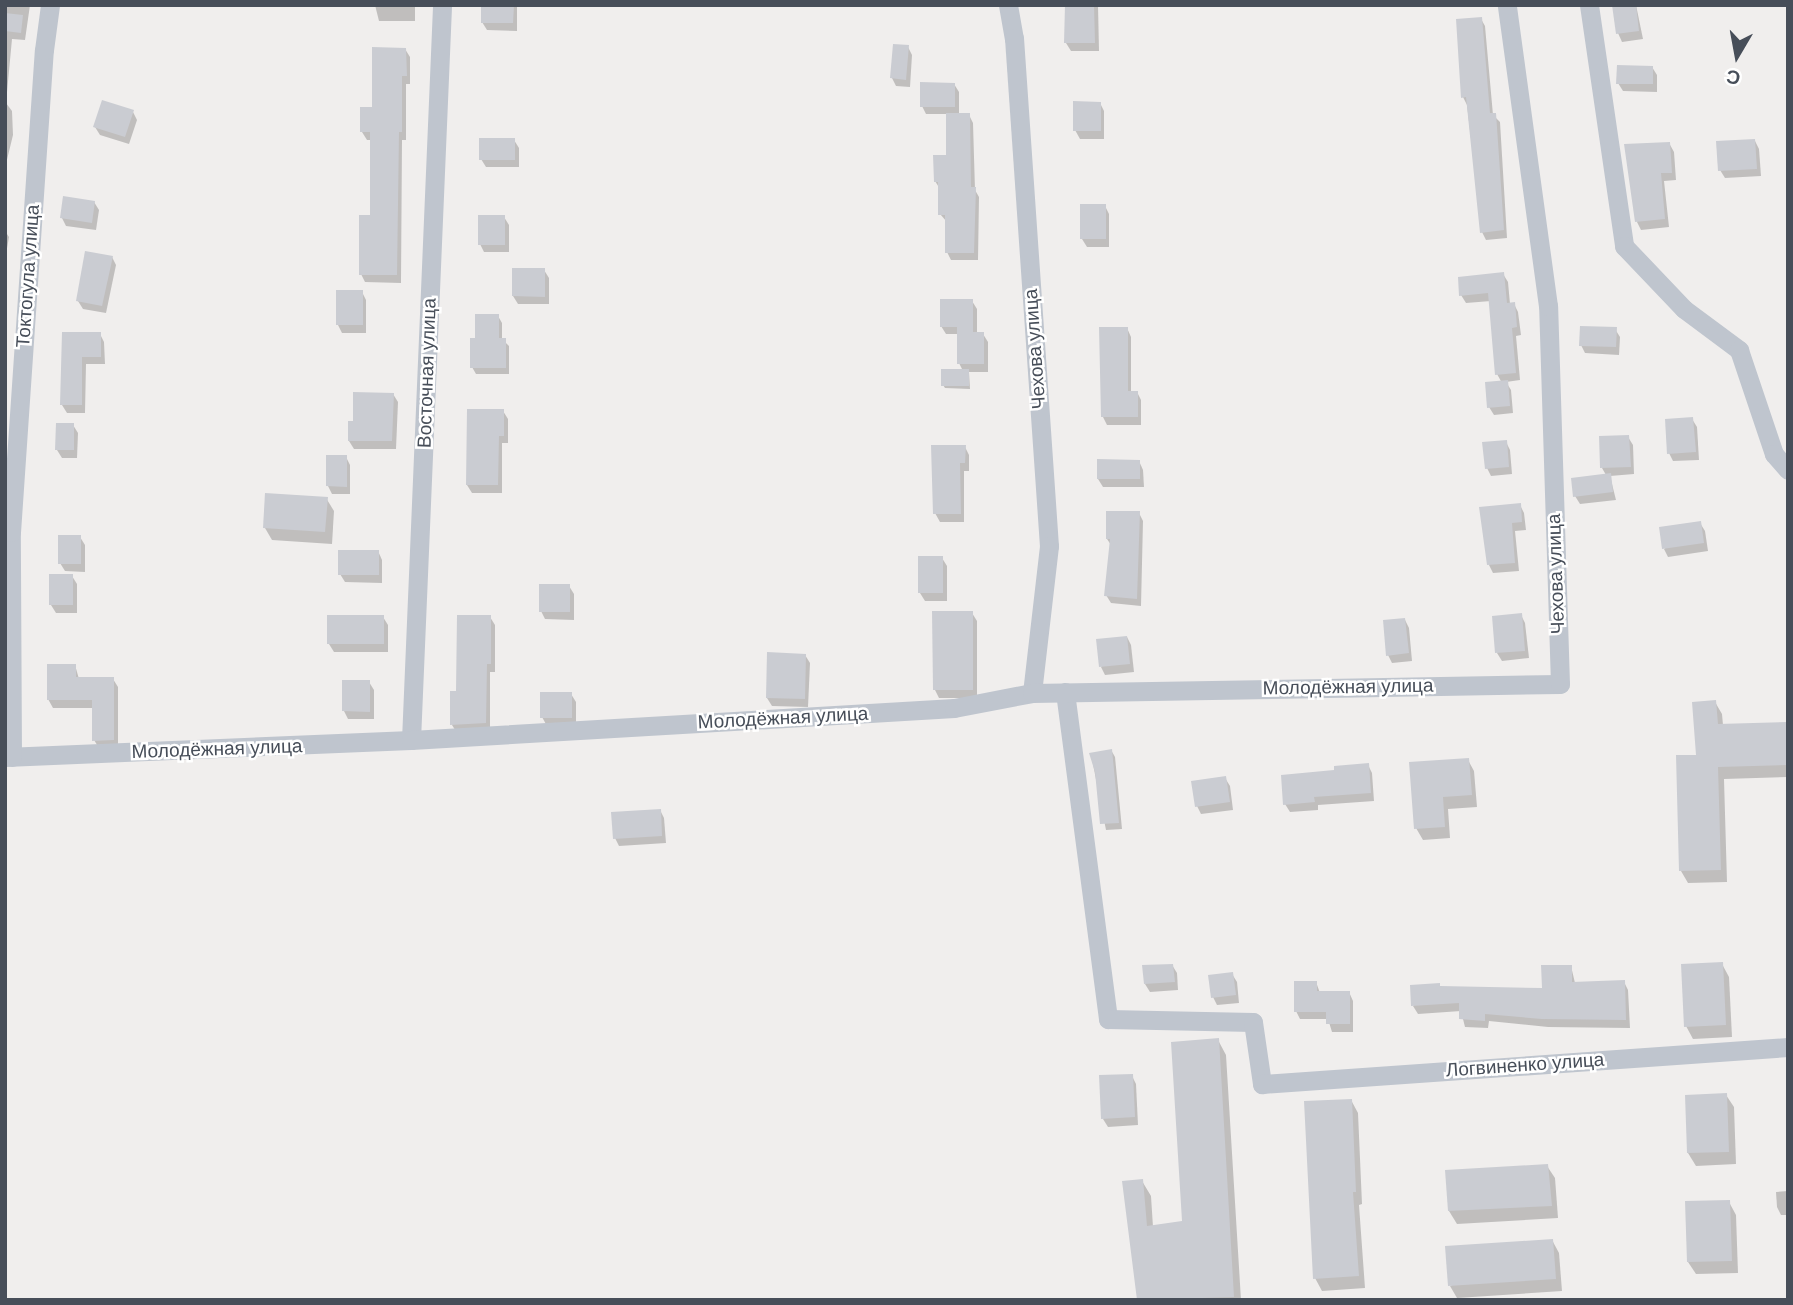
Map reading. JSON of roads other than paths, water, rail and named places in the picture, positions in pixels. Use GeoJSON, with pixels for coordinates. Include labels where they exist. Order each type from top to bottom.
{"type":"FeatureCollection","features":[{"type":"Feature","properties":{"kind":"street","name":"Токтогула улица"},"geometry":{"type":"LineString","coordinates":[[8,757],[11,532],[43,64],[50,5]]}},
{"type":"Feature","properties":{"kind":"street","name":"Восточная улица"},"geometry":{"type":"LineString","coordinates":[[411,740],[443,5]]}},
{"type":"Feature","properties":{"kind":"street","name":"Чехова улица"},"geometry":{"type":"LineString","coordinates":[[1008,5],[1014,38],[1049,546],[1032,693]]}},
{"type":"Feature","properties":{"kind":"street","name":"Чехова улица"},"geometry":{"type":"LineString","coordinates":[[1507,5],[1548,306],[1560,684]]}},
{"type":"Feature","properties":{"kind":"street"},"geometry":{"type":"LineString","coordinates":[[1589,5],[1624,246],[1684,309],[1739,350],[1774,454],[1788,470]]}},
{"type":"Feature","properties":{"kind":"street","name":"Молодёжная улица"},"geometry":{"type":"LineString","coordinates":[[8,757],[411,740],[954,708],[1032,693],[1560,684]]}},
{"type":"Feature","properties":{"kind":"street","name":"Логвиненко улица"},"geometry":{"type":"LineString","coordinates":[[1065,692],[1108,1019],[1253,1022],[1262,1084],[1788,1047]]}}]}
